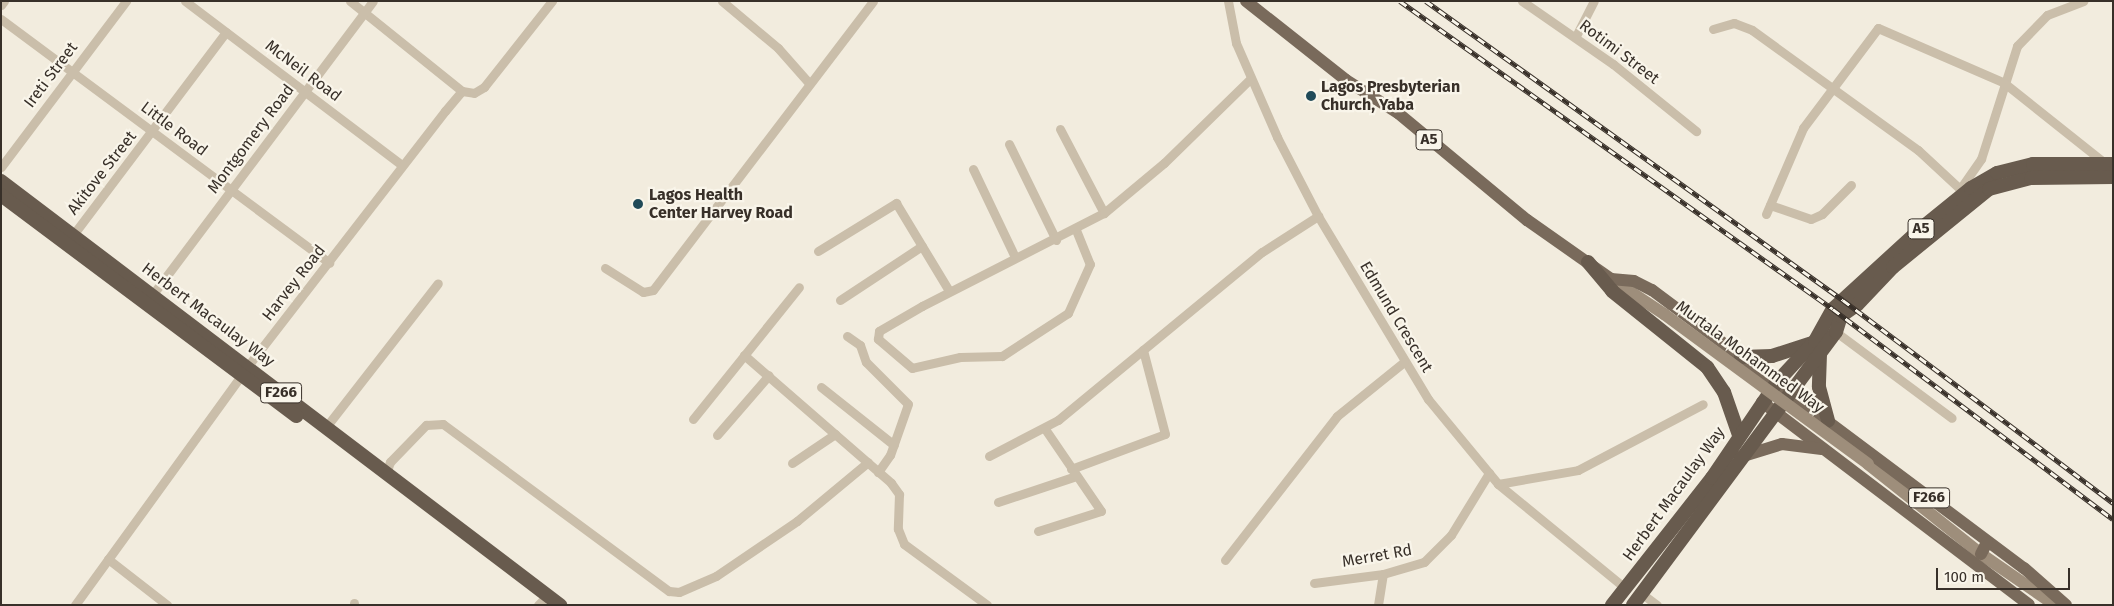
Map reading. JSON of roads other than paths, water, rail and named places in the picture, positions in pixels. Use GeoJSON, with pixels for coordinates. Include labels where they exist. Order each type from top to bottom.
{"type":"FeatureCollection","features":[{"type":"Feature","properties":{"kind":"highway","name":"A5"},"geometry":{"type":"LineString","coordinates":[[1776,411],[1791,392],[1817,348],[1836,306],[1959,193],[1985,178],[2020,166],[2109,163]]}},
{"type":"Feature","properties":{"kind":"highway","name":"A5"},"geometry":{"type":"LineString","coordinates":[[1762,402],[1777,382],[1836,332],[1844,312],[1857,305],[1893,267],[1989,189],[2031,178],[2110,179]]}},
{"type":"Feature","properties":{"kind":"highway","name":"Herbert Macaulay Way"},"geometry":{"type":"LineString","coordinates":[[1,181],[153,294],[243,372],[326,427],[560,605]]}},
{"type":"Feature","properties":{"kind":"highway","name":"Herbert Macaulay Way"},"geometry":{"type":"LineString","coordinates":[[1,195],[243,372],[542,603]]}},
{"type":"Feature","properties":{"kind":"highway"},"geometry":{"type":"LineString","coordinates":[[1588,262],[1612,291],[1708,367],[1724,392],[1739,435]]}},
{"type":"Feature","properties":{"kind":"highway"},"geometry":{"type":"LineString","coordinates":[[1741,357],[1772,356],[1817,348],[1820,394],[1828,421]]}},
{"type":"Feature","properties":{"kind":"highway","name":"Herbert Macaulay Way"},"geometry":{"type":"LineString","coordinates":[[1612,605],[1712,478],[1762,402]]}},
{"type":"Feature","properties":{"kind":"highway","name":"Herbert Macaulay Way"},"geometry":{"type":"LineString","coordinates":[[1633,605],[1734,473],[1740,457],[1776,411]]}},
{"type":"Feature","properties":{"kind":"main road","name":"A5"},"geometry":{"type":"LineString","coordinates":[[1246,1],[1346,80],[1398,113],[1527,220],[1611,278],[1634,281],[1652,290],[1791,392]]}},
{"type":"Feature","properties":{"kind":"main road","name":"Murtala Mohammed Way"},"geometry":{"type":"LineString","coordinates":[[1611,278],[1664,314],[1868,464],[1981,554],[2054,605]]}},
{"type":"Feature","properties":{"kind":"main road","name":"F266"},"geometry":{"type":"LineString","coordinates":[[1791,392],[2066,605]]}},
{"type":"Feature","properties":{"kind":"main road"},"geometry":{"type":"LineString","coordinates":[[1762,402],[1830,451],[2024,603]]}},
{"type":"Feature","properties":{"kind":"main road"},"geometry":{"type":"LineString","coordinates":[[1740,457],[1782,444],[1812,445],[1830,451]]}},
{"type":"Feature","properties":{"kind":"main road"},"geometry":{"type":"LineString","coordinates":[[1981,554],[1987,542]]}},
{"type":"Feature","properties":{"kind":"street"},"geometry":{"type":"LineString","coordinates":[[1,6],[4,1]]}},
{"type":"Feature","properties":{"kind":"street","name":"Ireti Street"},"geometry":{"type":"LineString","coordinates":[[1,167],[126,1]]}},
{"type":"Feature","properties":{"kind":"street","name":"McNeil Road"},"geometry":{"type":"LineString","coordinates":[[185,1],[402,166]]}},
{"type":"Feature","properties":{"kind":"street"},"geometry":{"type":"LineString","coordinates":[[350,1],[462,91],[474,93],[484,86],[552,1]]}},
{"type":"Feature","properties":{"kind":"street","name":"Montgomery Road"},"geometry":{"type":"LineString","coordinates":[[153,294],[373,1]]}},
{"type":"Feature","properties":{"kind":"street"},"geometry":{"type":"LineString","coordinates":[[722,1],[778,48],[809,83]]}},
{"type":"Feature","properties":{"kind":"street"},"geometry":{"type":"LineString","coordinates":[[605,268],[643,292],[653,290],[873,1]]}},
{"type":"Feature","properties":{"kind":"street","name":"Edmund Crescent"},"geometry":{"type":"LineString","coordinates":[[1228,1],[1231,26],[1249,80],[1318,216],[1404,362],[1428,399],[1498,484],[1625,588]]}},
{"type":"Feature","properties":{"kind":"street","name":"Rotimi Street"},"geometry":{"type":"LineString","coordinates":[[1522,1],[1576,36],[1696,131]]}},
{"type":"Feature","properties":{"kind":"street"},"geometry":{"type":"LineString","coordinates":[[1576,36],[1594,1]]}},
{"type":"Feature","properties":{"kind":"street"},"geometry":{"type":"LineString","coordinates":[[1713,29],[1743,24],[1918,150],[1959,193],[1981,160],[2004,82],[2017,46],[2029,29],[2047,15],[2083,1]]}},
{"type":"Feature","properties":{"kind":"street","name":"Little Road"},"geometry":{"type":"LineString","coordinates":[[1,19],[329,263]]}},
{"type":"Feature","properties":{"kind":"street"},"geometry":{"type":"LineString","coordinates":[[1851,185],[1822,214],[1811,219],[1768,209],[1794,145],[1830,87],[1878,28],[2004,82],[2109,163]]}},
{"type":"Feature","properties":{"kind":"street","name":"Akitove Street"},"geometry":{"type":"LineString","coordinates":[[73,235],[153,132],[226,32]]}},
{"type":"Feature","properties":{"kind":"street"},"geometry":{"type":"LineString","coordinates":[[1076,230],[1090,264],[1064,316],[1002,356],[960,357],[912,368],[876,335],[949,291],[1016,257],[1076,230],[1104,213],[1164,163],[1249,80]]}},
{"type":"Feature","properties":{"kind":"street","name":"Harvey Road"},"geometry":{"type":"LineString","coordinates":[[75,605],[243,372],[462,91]]}},
{"type":"Feature","properties":{"kind":"street"},"geometry":{"type":"LineString","coordinates":[[1060,128],[1104,213]]}},
{"type":"Feature","properties":{"kind":"street"},"geometry":{"type":"LineString","coordinates":[[1009,144],[1056,240]]}},
{"type":"Feature","properties":{"kind":"street"},"geometry":{"type":"LineString","coordinates":[[973,169],[1016,257]]}},
{"type":"Feature","properties":{"kind":"street"},"geometry":{"type":"LineString","coordinates":[[818,251],[896,203],[949,291]]}},
{"type":"Feature","properties":{"kind":"street"},"geometry":{"type":"LineString","coordinates":[[989,456],[1045,429],[1262,252],[1318,216]]}},
{"type":"Feature","properties":{"kind":"street"},"geometry":{"type":"LineString","coordinates":[[840,300],[922,246]]}},
{"type":"Feature","properties":{"kind":"street"},"geometry":{"type":"LineString","coordinates":[[326,427],[438,283]]}},
{"type":"Feature","properties":{"kind":"street"},"geometry":{"type":"LineString","coordinates":[[693,419],[799,287]]}},
{"type":"Feature","properties":{"kind":"street"},"geometry":{"type":"LineString","coordinates":[[1836,332],[1952,418]]}},
{"type":"Feature","properties":{"kind":"street"},"geometry":{"type":"LineString","coordinates":[[848,336],[861,347],[866,362],[907,399],[894,445],[878,472]]}},
{"type":"Feature","properties":{"kind":"street"},"geometry":{"type":"LineString","coordinates":[[998,502],[1165,434],[1143,350]]}},
{"type":"Feature","properties":{"kind":"street"},"geometry":{"type":"LineString","coordinates":[[744,354],[868,462],[899,494],[898,530],[904,544],[987,605]]}},
{"type":"Feature","properties":{"kind":"street"},"geometry":{"type":"LineString","coordinates":[[1225,560],[1337,416],[1404,362]]}},
{"type":"Feature","properties":{"kind":"street"},"geometry":{"type":"LineString","coordinates":[[717,435],[768,375]]}},
{"type":"Feature","properties":{"kind":"street"},"geometry":{"type":"LineString","coordinates":[[821,387],[894,445]]}},
{"type":"Feature","properties":{"kind":"street"},"geometry":{"type":"LineString","coordinates":[[1498,484],[1578,470],[1702,404]]}},
{"type":"Feature","properties":{"kind":"street"},"geometry":{"type":"LineString","coordinates":[[386,474],[390,462],[418,432],[426,425],[443,424],[669,591],[679,592],[716,576],[797,521],[868,462]]}},
{"type":"Feature","properties":{"kind":"street"},"geometry":{"type":"LineString","coordinates":[[1038,531],[1101,511],[1045,429]]}},
{"type":"Feature","properties":{"kind":"street"},"geometry":{"type":"LineString","coordinates":[[792,463],[835,434]]}},
{"type":"Feature","properties":{"kind":"street","name":"Merret Rd"},"geometry":{"type":"LineString","coordinates":[[1314,583],[1383,574],[1424,562],[1438,551],[1489,473]]}},
{"type":"Feature","properties":{"kind":"street"},"geometry":{"type":"LineString","coordinates":[[108,559],[167,605]]}},
{"type":"Feature","properties":{"kind":"street"},"geometry":{"type":"LineString","coordinates":[[1378,605],[1383,574]]}},
{"type":"Feature","properties":{"kind":"street"},"geometry":{"type":"LineString","coordinates":[[1641,593],[1657,605]]}},
{"type":"Feature","properties":{"kind":"railway"},"geometry":{"type":"LineString","coordinates":[[1400,1],[1833,309],[2113,519]]}},
{"type":"Feature","properties":{"kind":"railway"},"geometry":{"type":"LineString","coordinates":[[1426,1],[1843,300],[2113,503]]}},
{"type":"Feature","properties":{"kind":"place","name":"Lagos Presbyterian Church, Yaba"},"geometry":{"type":"Point","coordinates":[1311,96]}},
{"type":"Feature","properties":{"kind":"place","name":"Lagos Health Center Harvey Road"},"geometry":{"type":"Point","coordinates":[638,204]}}]}
